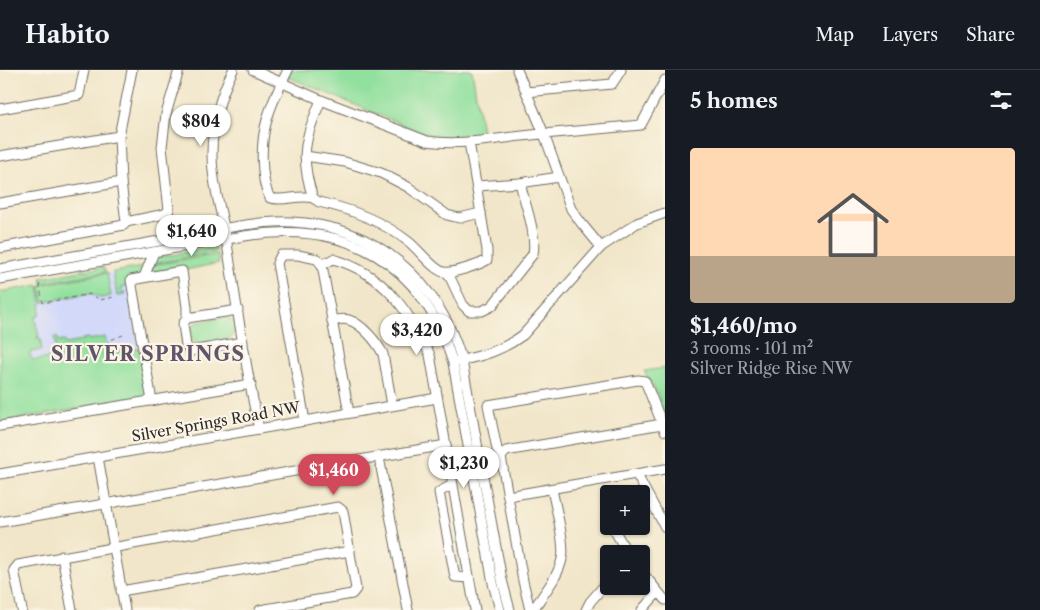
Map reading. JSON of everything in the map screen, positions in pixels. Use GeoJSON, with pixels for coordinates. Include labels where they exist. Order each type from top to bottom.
{"type":"FeatureCollection","features":[{"type":"Feature","properties":{"kind":"street"},"geometry":{"type":"LineString","coordinates":[[0,109],[79,96],[84,70]]}},
{"type":"Feature","properties":{"kind":"street"},"geometry":{"type":"LineString","coordinates":[[126,222],[120,182],[119,136],[132,70]]}},
{"type":"Feature","properties":{"kind":"street"},"geometry":{"type":"LineString","coordinates":[[0,248],[124,225],[126,222],[165,214],[168,210],[162,147],[166,114],[179,70]]}},
{"type":"Feature","properties":{"kind":"street"},"geometry":{"type":"LineString","coordinates":[[233,70],[218,106],[212,154],[213,175],[259,429]]}},
{"type":"Feature","properties":{"kind":"street"},"geometry":{"type":"LineString","coordinates":[[253,70],[321,100],[427,141],[441,143],[469,142],[641,125],[665,80]]}},
{"type":"Feature","properties":{"kind":"street"},"geometry":{"type":"LineString","coordinates":[[288,70],[266,119],[262,138],[265,190],[270,198],[278,200],[305,196],[363,215],[389,228],[410,243],[440,272],[448,273],[481,264],[486,260],[487,250],[469,142]]}},
{"type":"Feature","properties":{"kind":"street"},"geometry":{"type":"LineString","coordinates":[[518,70],[571,209],[601,247]]}},
{"type":"Feature","properties":{"kind":"street"},"geometry":{"type":"LineString","coordinates":[[526,92],[612,84],[621,70]]}},
{"type":"Feature","properties":{"kind":"street"},"geometry":{"type":"LineString","coordinates":[[313,198],[307,173],[306,143],[321,100]]}},
{"type":"Feature","properties":{"kind":"street"},"geometry":{"type":"LineString","coordinates":[[0,156],[119,136]]}},
{"type":"Feature","properties":{"kind":"street"},"geometry":{"type":"LineString","coordinates":[[305,156],[345,162],[381,173],[408,186],[447,215],[459,218],[481,213]]}},
{"type":"Feature","properties":{"kind":"street"},"geometry":{"type":"LineString","coordinates":[[477,186],[520,183],[559,177]]}},
{"type":"Feature","properties":{"kind":"street"},"geometry":{"type":"LineString","coordinates":[[0,203],[120,182]]}},
{"type":"Feature","properties":{"kind":"street"},"geometry":{"type":"LineString","coordinates":[[448,273],[463,305],[469,311],[482,311],[492,306],[533,254],[535,245],[520,183]]}},
{"type":"Feature","properties":{"kind":"street"},"geometry":{"type":"LineString","coordinates":[[458,362],[496,352],[523,335],[601,247],[638,223],[665,213]]}},
{"type":"Feature","properties":{"kind":"street"},"geometry":{"type":"LineString","coordinates":[[0,278],[154,252],[272,223],[312,224],[348,232],[374,244],[402,264],[430,293],[457,341],[458,362],[493,583],[500,610]]}},
{"type":"Feature","properties":{"kind":"street"},"geometry":{"type":"LineString","coordinates":[[0,269],[225,234]]}},
{"type":"Feature","properties":{"kind":"street"},"geometry":{"type":"LineString","coordinates":[[144,277],[154,252]]}},
{"type":"Feature","properties":{"kind":"street"},"geometry":{"type":"LineString","coordinates":[[305,421],[277,263],[281,255],[298,255],[317,259],[322,265],[349,413]]}},
{"type":"Feature","properties":{"kind":"street"},"geometry":{"type":"LineString","coordinates":[[322,265],[333,259],[347,263],[373,278],[402,305],[430,355],[475,610]]}},
{"type":"Feature","properties":{"kind":"street"},"geometry":{"type":"LineString","coordinates":[[152,401],[131,280],[182,271],[188,307],[187,318],[183,324],[186,346],[191,351],[243,342]]}},
{"type":"Feature","properties":{"kind":"street"},"geometry":{"type":"LineString","coordinates":[[187,318],[238,310]]}},
{"type":"Feature","properties":{"kind":"street"},"geometry":{"type":"LineString","coordinates":[[332,321],[350,320],[360,326],[380,348],[383,354],[392,406]]}},
{"type":"Feature","properties":{"kind":"street"},"geometry":{"type":"LineString","coordinates":[[458,362],[502,580],[510,610]]}},
{"type":"Feature","properties":{"kind":"street"},"geometry":{"type":"LineString","coordinates":[[501,456],[506,450],[663,428],[645,381],[638,380],[488,405],[497,449],[501,456],[523,581],[531,610]]}},
{"type":"Feature","properties":{"kind":"street"},"geometry":{"type":"LineString","coordinates":[[0,426],[250,384]]}},
{"type":"Feature","properties":{"kind":"street","name":"Silver Springs Road NW"},"geometry":{"type":"LineString","coordinates":[[0,474],[437,398]]}},
{"type":"Feature","properties":{"kind":"street"},"geometry":{"type":"LineString","coordinates":[[0,522],[446,444]]}},
{"type":"Feature","properties":{"kind":"street"},"geometry":{"type":"LineString","coordinates":[[98,457],[115,548],[124,610]]}},
{"type":"Feature","properties":{"kind":"street"},"geometry":{"type":"LineString","coordinates":[[379,457],[408,610]]}},
{"type":"Feature","properties":{"kind":"street"},"geometry":{"type":"LineString","coordinates":[[508,496],[665,469]]}},
{"type":"Feature","properties":{"kind":"street"},"geometry":{"type":"LineString","coordinates":[[638,475],[665,527]]}},
{"type":"Feature","properties":{"kind":"street"},"geometry":{"type":"LineString","coordinates":[[452,485],[439,492],[455,577],[469,578]]}},
{"type":"Feature","properties":{"kind":"street"},"geometry":{"type":"LineString","coordinates":[[531,610],[558,571],[563,558],[563,546],[552,489]]}},
{"type":"Feature","properties":{"kind":"street"},"geometry":{"type":"LineString","coordinates":[[22,610],[14,570],[18,565],[338,507],[343,511],[356,589],[352,594],[260,610]]}},
{"type":"Feature","properties":{"kind":"street"},"geometry":{"type":"LineString","coordinates":[[121,591],[350,550]]}},
{"type":"Feature","properties":{"kind":"street"},"geometry":{"type":"LineString","coordinates":[[62,556],[72,610]]}},
{"type":"Feature","properties":{"kind":"street"},"geometry":{"type":"LineString","coordinates":[[650,582],[665,600]]}},
{"type":"Feature","properties":{"kind":"street"},"geometry":{"type":"LineString","coordinates":[[586,610],[600,590]]}},
{"type":"Feature","properties":{"kind":"street"},"geometry":{"type":"LineString","coordinates":[[642,610],[658,592]]}},
{"type":"Feature","properties":{"kind":"path"},"geometry":{"type":"LineString","coordinates":[[39,284],[43,303],[91,294],[100,300],[114,297]]}},
{"type":"Feature","properties":{"kind":"path"},"geometry":{"type":"LineString","coordinates":[[122,335],[108,341],[110,348],[124,350],[142,345]]}},
{"type":"Feature","properties":{"kind":"shaded area"},"geometry":{"type":"Polygon","coordinates":[[[126,270],[147,397],[0,422],[0,292],[126,270]]]}},
{"type":"Feature","properties":{"kind":"green space"},"geometry":{"type":"Polygon","coordinates":[[[291,70],[472,70],[482,132],[450,136],[418,131],[288,77],[291,70]]]}},
{"type":"Feature","properties":{"kind":"green space"},"geometry":{"type":"Polygon","coordinates":[[[215,247],[216,252],[152,264],[155,258],[215,247]]]}},
{"type":"Feature","properties":{"kind":"green space"},"geometry":{"type":"Polygon","coordinates":[[[218,254],[219,263],[186,270],[186,267],[148,273],[152,265],[218,254]]]}},
{"type":"Feature","properties":{"kind":"green space"},"geometry":{"type":"Polygon","coordinates":[[[147,266],[143,273],[121,289],[123,293],[125,291],[123,295],[117,296],[113,272],[147,266]]]}},
{"type":"Feature","properties":{"kind":"green space"},"geometry":{"type":"Polygon","coordinates":[[[103,267],[106,272],[42,283],[41,278],[103,267]]]}},
{"type":"Feature","properties":{"kind":"green space"},"geometry":{"type":"Polygon","coordinates":[[[107,273],[111,296],[101,298],[90,293],[43,302],[40,285],[107,273]]]}},
{"type":"Feature","properties":{"kind":"green space"},"geometry":{"type":"Polygon","coordinates":[[[39,285],[41,308],[39,316],[35,317],[35,319],[39,337],[37,339],[40,339],[42,350],[30,352],[33,360],[51,358],[50,351],[56,350],[54,337],[57,337],[58,342],[64,341],[65,344],[82,341],[82,339],[88,338],[89,340],[105,337],[107,346],[115,351],[139,348],[147,397],[0,422],[0,292],[39,285]]]}},
{"type":"Feature","properties":{"kind":"green space"},"geometry":{"type":"Polygon","coordinates":[[[226,317],[233,321],[235,332],[233,336],[222,341],[202,344],[194,342],[191,337],[191,329],[195,323],[226,317]]]}},
{"type":"Feature","properties":{"kind":"green space"},"geometry":{"type":"Polygon","coordinates":[[[665,368],[665,420],[658,395],[644,371],[665,368]]]}},
{"type":"Feature","properties":{"kind":"district","name":"SILVER SPRINGS"},"geometry":{"type":"Point","coordinates":[148,354]}}]}
